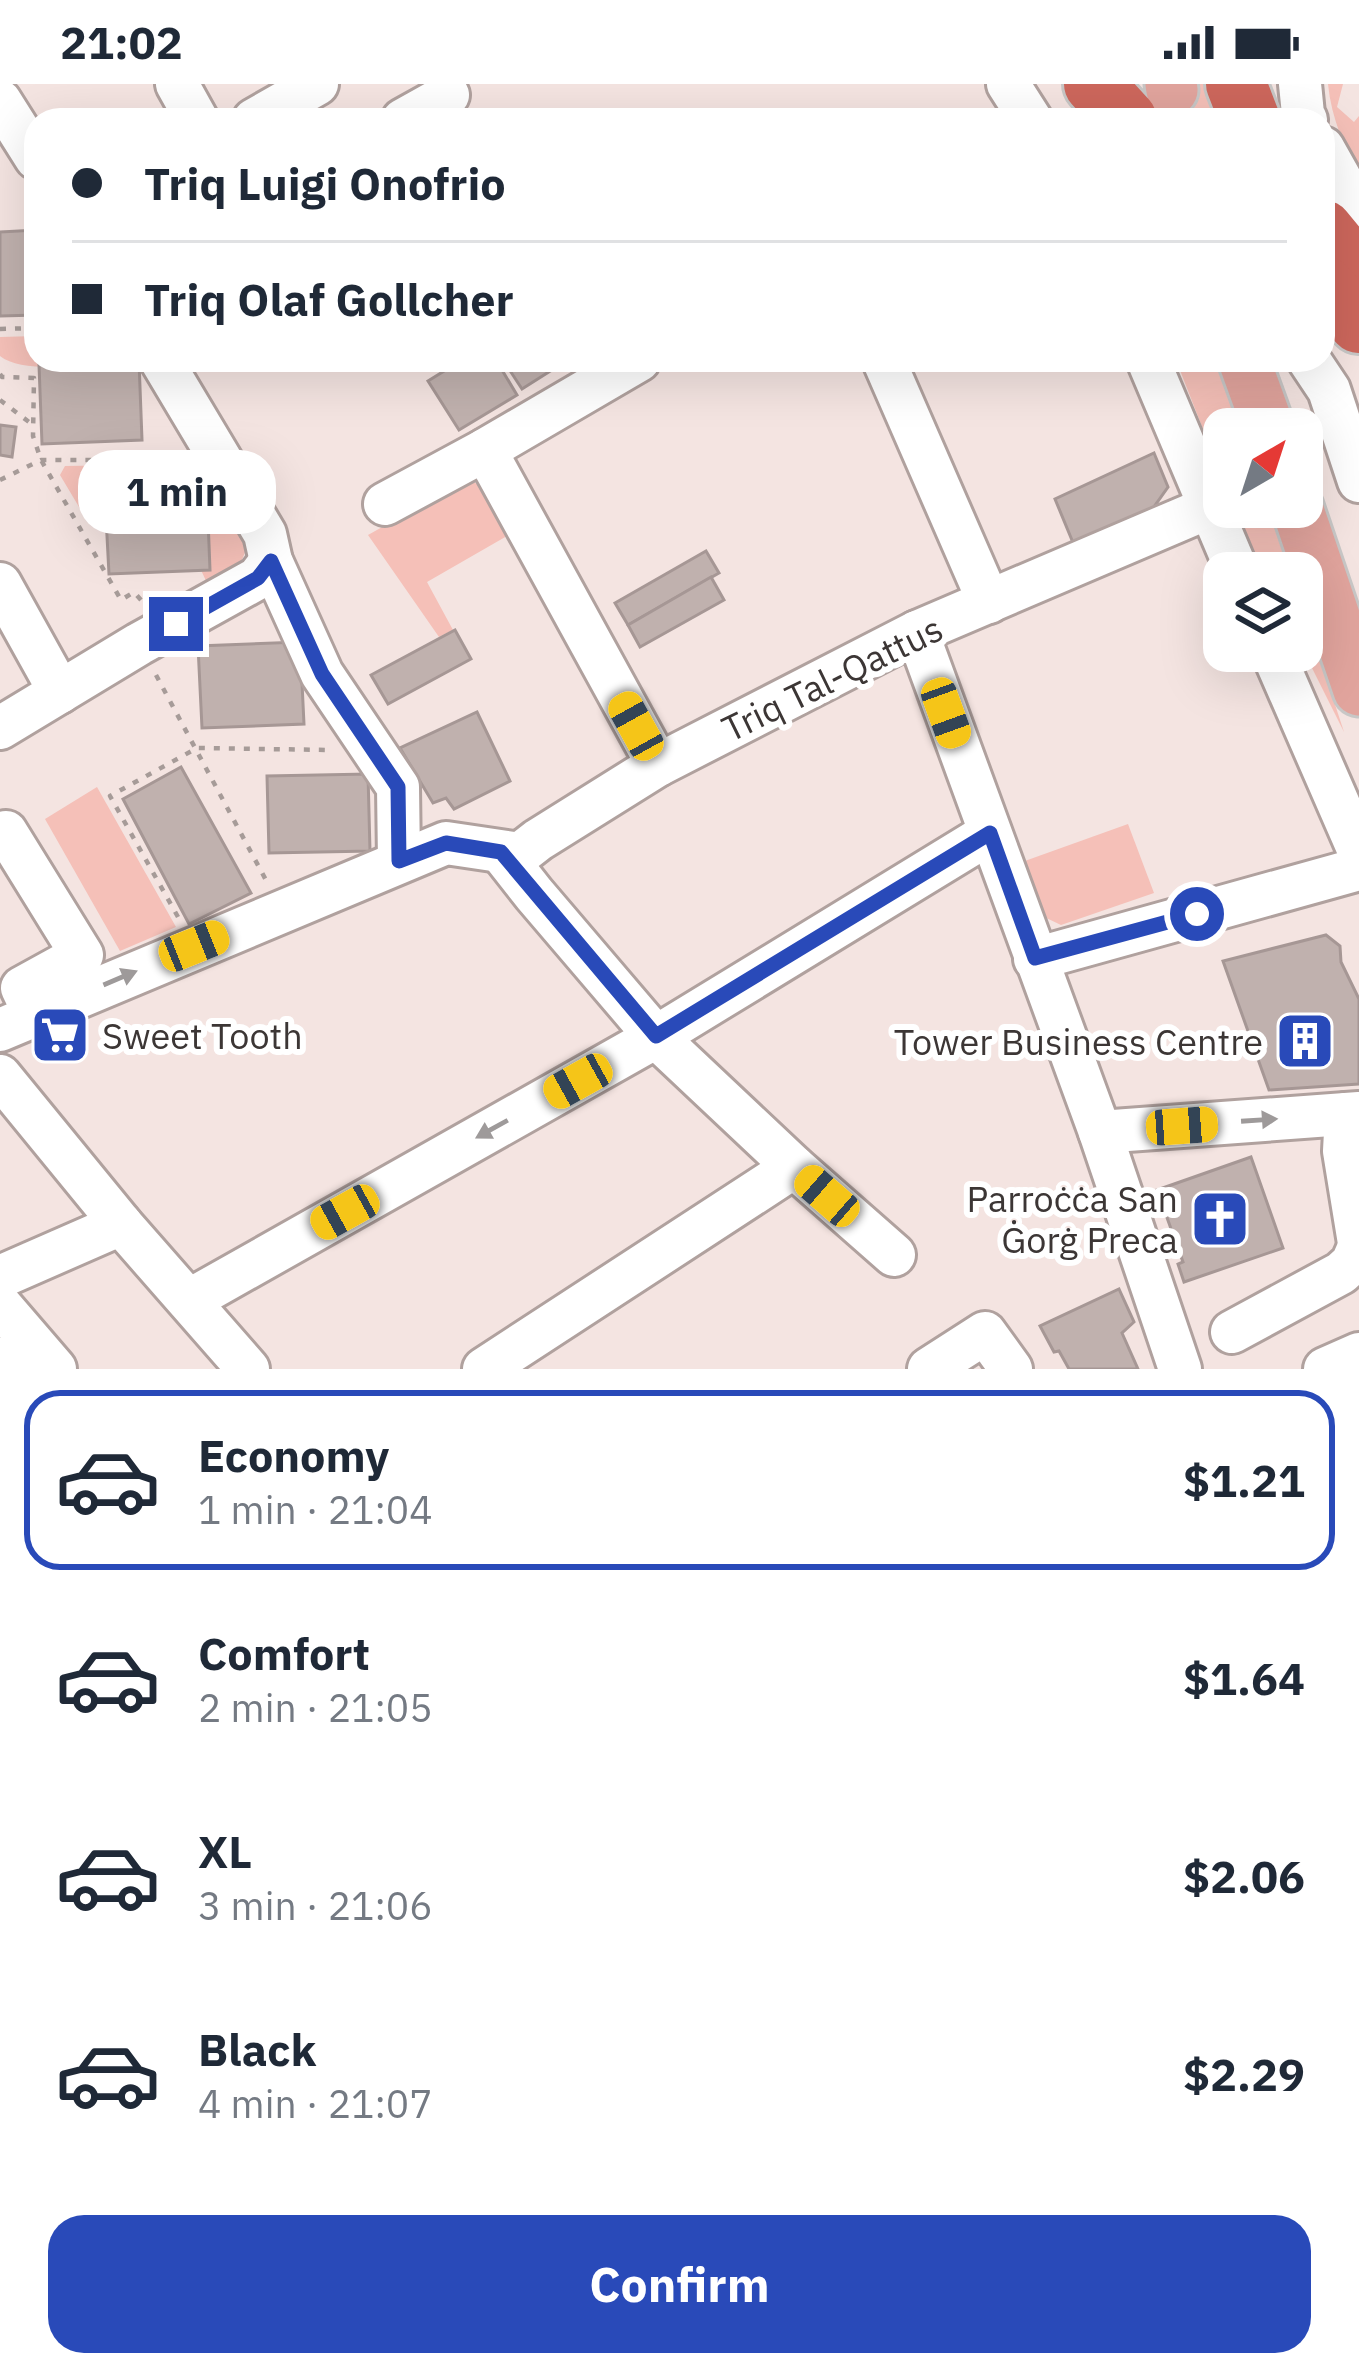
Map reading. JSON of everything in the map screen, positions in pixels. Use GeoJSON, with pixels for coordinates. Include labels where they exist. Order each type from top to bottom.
{"type":"FeatureCollection","features":[{"type":"Feature","properties":{"kind":"highway"},"geometry":{"type":"LineString","coordinates":[[1335,245],[1359,274]]}},
{"type":"Feature","properties":{"kind":"highway"},"geometry":{"type":"LineString","coordinates":[[1335,298],[1359,323]]}},
{"type":"Feature","properties":{"kind":"highway"},"geometry":{"type":"LineString","coordinates":[[1335,344],[1359,368]]}},
{"type":"Feature","properties":{"kind":"main road"},"geometry":{"type":"LineString","coordinates":[[1248,372],[1261,408]]}},
{"type":"Feature","properties":{"kind":"main road"},"geometry":{"type":"LineString","coordinates":[[1305,528],[1359,690]]}},
{"type":"Feature","properties":{"kind":"street"},"geometry":{"type":"LineString","coordinates":[[275,108],[317,84]]}},
{"type":"Feature","properties":{"kind":"street"},"geometry":{"type":"LineString","coordinates":[[0,99],[24,138]]}},
{"type":"Feature","properties":{"kind":"street"},"geometry":{"type":"LineString","coordinates":[[1335,169],[1359,212]]}},
{"type":"Feature","properties":{"kind":"street"},"geometry":{"type":"LineString","coordinates":[[168,372],[265,535],[271,561],[322,674],[398,787],[399,861]]}},
{"type":"Feature","properties":{"kind":"street"},"geometry":{"type":"LineString","coordinates":[[385,504],[485,450],[604,372]]}},
{"type":"Feature","properties":{"kind":"street"},"geometry":{"type":"LineString","coordinates":[[889,372],[989,602]]}},
{"type":"Feature","properties":{"kind":"street"},"geometry":{"type":"LineString","coordinates":[[1153,372],[1203,490]]}},
{"type":"Feature","properties":{"kind":"street"},"geometry":{"type":"LineString","coordinates":[[1317,372],[1329,390],[1359,481]]}},
{"type":"Feature","properties":{"kind":"street"},"geometry":{"type":"LineString","coordinates":[[485,450],[658,765]]}},
{"type":"Feature","properties":{"kind":"street","name":"Triq Tal-Qattus"},"geometry":{"type":"LineString","coordinates":[[12,1018],[446,843],[520,854],[658,765],[917,632],[1203,510]]}},
{"type":"Feature","properties":{"kind":"street"},"geometry":{"type":"LineString","coordinates":[[0,728],[258,578],[271,561]]}},
{"type":"Feature","properties":{"kind":"street"},"geometry":{"type":"LineString","coordinates":[[0,584],[60,692]]}},
{"type":"Feature","properties":{"kind":"street"},"geometry":{"type":"LineString","coordinates":[[917,632],[1100,1132],[1180,1369]]}},
{"type":"Feature","properties":{"kind":"street"},"geometry":{"type":"LineString","coordinates":[[1281,672],[1359,851]]}},
{"type":"Feature","properties":{"kind":"street"},"geometry":{"type":"LineString","coordinates":[[6,832],[82,955],[22,988],[12,1018]]}},
{"type":"Feature","properties":{"kind":"street"},"geometry":{"type":"LineString","coordinates":[[190,1300],[656,1036],[990,833]]}},
{"type":"Feature","properties":{"kind":"street"},"geometry":{"type":"LineString","coordinates":[[501,852],[656,1036],[894,1255]]}},
{"type":"Feature","properties":{"kind":"street"},"geometry":{"type":"LineString","coordinates":[[1035,958],[1359,869]]}},
{"type":"Feature","properties":{"kind":"street"},"geometry":{"type":"LineString","coordinates":[[0,1076],[248,1369]]}},
{"type":"Feature","properties":{"kind":"street"},"geometry":{"type":"LineString","coordinates":[[1100,1132],[1352,1113],[1344,1151],[1357,1256],[1341,1273],[1232,1332]]}},
{"type":"Feature","properties":{"kind":"street"},"geometry":{"type":"LineString","coordinates":[[484,1369],[794,1167]]}},
{"type":"Feature","properties":{"kind":"street"},"geometry":{"type":"LineString","coordinates":[[0,1277],[121,1224]]}},
{"type":"Feature","properties":{"kind":"street"},"geometry":{"type":"LineString","coordinates":[[0,1305],[55,1369]]}},
{"type":"Feature","properties":{"kind":"street"},"geometry":{"type":"LineString","coordinates":[[929,1369],[986,1333],[1011,1369]]}},
{"type":"Feature","properties":{"kind":"street"},"geometry":{"type":"LineString","coordinates":[[1325,1369],[1359,1354]]}},
{"type":"Feature","properties":{"kind":"street"},"geometry":{"type":"LineString","coordinates":[[0,1359],[9,1369]]}},
{"type":"Feature","properties":{"kind":"path"},"geometry":{"type":"LineString","coordinates":[[0,374],[34,378],[33,436],[40,460],[121,600],[134,592],[141,600]]}},
{"type":"Feature","properties":{"kind":"path"},"geometry":{"type":"LineString","coordinates":[[0,400],[34,425]]}},
{"type":"Feature","properties":{"kind":"path"},"geometry":{"type":"LineString","coordinates":[[0,480],[40,460],[222,460]]}},
{"type":"Feature","properties":{"kind":"path"},"geometry":{"type":"LineString","coordinates":[[139,644],[282,911]]}},
{"type":"Feature","properties":{"kind":"path"},"geometry":{"type":"LineString","coordinates":[[174,910],[110,796],[197,748],[374,751]]}},
{"type":"Feature","properties":{"kind":"shaded area"},"geometry":{"type":"Polygon","coordinates":[[[1182,84],[1220,84],[1233,108],[1193,108],[1182,84]]]}},
{"type":"Feature","properties":{"kind":"shaded area"},"geometry":{"type":"Polygon","coordinates":[[[1328,84],[1343,84],[1337,107],[1354,122],[1359,116],[1359,180],[1336,121],[1328,84]]]}},
{"type":"Feature","properties":{"kind":"shaded area"},"geometry":{"type":"Polygon","coordinates":[[[24,336],[24,365],[0,356],[0,337],[24,336]]]}},
{"type":"Feature","properties":{"kind":"shaded area"},"geometry":{"type":"Polygon","coordinates":[[[1181,372],[1225,372],[1237,408],[1203,408],[1203,429],[1181,372]]]}},
{"type":"Feature","properties":{"kind":"shaded area"},"geometry":{"type":"Polygon","coordinates":[[[203,464],[207,493],[106,498],[104,513],[85,517],[60,475],[65,466],[203,464]]]}},
{"type":"Feature","properties":{"kind":"shaded area"},"geometry":{"type":"Polygon","coordinates":[[[468,479],[491,492],[512,533],[427,582],[453,630],[439,637],[368,535],[468,479]]]}},
{"type":"Feature","properties":{"kind":"shaded area"},"geometry":{"type":"Polygon","coordinates":[[[233,528],[246,550],[241,562],[207,583],[201,570],[210,569],[208,530],[233,528]]]}},
{"type":"Feature","properties":{"kind":"shaded area"},"geometry":{"type":"Polygon","coordinates":[[[1243,528],[1277,528],[1285,552],[1255,552],[1243,528]]]}},
{"type":"Feature","properties":{"kind":"shaded area"},"geometry":{"type":"Polygon","coordinates":[[[1323,668],[1344,732],[1314,672],[1323,672],[1323,668]]]}},
{"type":"Feature","properties":{"kind":"shaded area"},"geometry":{"type":"Polygon","coordinates":[[[97,787],[176,927],[120,951],[45,819],[97,787]]]}},
{"type":"Feature","properties":{"kind":"shaded area"},"geometry":{"type":"Polygon","coordinates":[[[1128,824],[1154,893],[1061,925],[1040,915],[1022,862],[1128,824]]]}},
{"type":"Feature","properties":{"kind":"building"},"geometry":{"type":"Polygon","coordinates":[[[24,231],[24,315],[0,316],[0,232],[24,231]]]}},
{"type":"Feature","properties":{"kind":"building"},"geometry":{"type":"Polygon","coordinates":[[[39,372],[139,372],[142,440],[42,444],[39,372]]]}},
{"type":"Feature","properties":{"kind":"building"},"geometry":{"type":"Polygon","coordinates":[[[443,372],[503,372],[517,395],[459,430],[428,381],[443,372]]]}},
{"type":"Feature","properties":{"kind":"building"},"geometry":{"type":"Polygon","coordinates":[[[511,372],[549,372],[522,389],[511,372]]]}},
{"type":"Feature","properties":{"kind":"building"},"geometry":{"type":"Polygon","coordinates":[[[0,425],[16,427],[12,457],[0,455],[0,425]]]}},
{"type":"Feature","properties":{"kind":"building"},"geometry":{"type":"Polygon","coordinates":[[[1154,453],[1168,487],[1151,511],[1074,545],[1055,499],[1154,453]]]}},
{"type":"Feature","properties":{"kind":"building"},"geometry":{"type":"Polygon","coordinates":[[[207,493],[210,570],[109,574],[105,498],[207,493]]]}},
{"type":"Feature","properties":{"kind":"building"},"geometry":{"type":"Polygon","coordinates":[[[706,551],[719,573],[628,625],[615,603],[706,551]]]}},
{"type":"Feature","properties":{"kind":"building"},"geometry":{"type":"Polygon","coordinates":[[[711,577],[724,600],[640,647],[628,625],[711,577]]]}},
{"type":"Feature","properties":{"kind":"building"},"geometry":{"type":"Polygon","coordinates":[[[455,630],[471,659],[388,704],[371,675],[455,630]]]}},
{"type":"Feature","properties":{"kind":"building"},"geometry":{"type":"Polygon","coordinates":[[[300,642],[304,724],[202,728],[198,646],[300,642]]]}},
{"type":"Feature","properties":{"kind":"building"},"geometry":{"type":"Polygon","coordinates":[[[477,712],[510,781],[454,809],[446,798],[433,803],[400,748],[477,712]]]}},
{"type":"Feature","properties":{"kind":"building"},"geometry":{"type":"Polygon","coordinates":[[[181,767],[251,893],[189,924],[123,799],[181,767]]]}},
{"type":"Feature","properties":{"kind":"building"},"geometry":{"type":"Polygon","coordinates":[[[368,774],[370,851],[269,853],[267,776],[368,774]]]}},
{"type":"Feature","properties":{"kind":"building","name":"Tower Business Centre"},"geometry":{"type":"Polygon","coordinates":[[[1326,935],[1340,946],[1341,962],[1359,999],[1359,1084],[1269,1090],[1223,961],[1326,935]]]}},
{"type":"Feature","properties":{"kind":"building","name":"Parroċċa San Ġorġ Preca"},"geometry":{"type":"Polygon","coordinates":[[[1251,1157],[1283,1248],[1184,1282],[1178,1264],[1183,1262],[1157,1190],[1251,1157]]]}},
{"type":"Feature","properties":{"kind":"building"},"geometry":{"type":"Polygon","coordinates":[[[1119,1289],[1134,1322],[1122,1333],[1138,1369],[1069,1369],[1040,1326],[1119,1289]]]}},
{"type":"Feature","properties":{"kind":"place","name":"Sweet Tooth"},"geometry":{"type":"Point","coordinates":[60,1035]}},
{"type":"Feature","properties":{"kind":"place","name":"Tower Business Centre"},"geometry":{"type":"Point","coordinates":[1305,1041]}},
{"type":"Feature","properties":{"kind":"place","name":"Parroċċa San Ġorġ Preca"},"geometry":{"type":"Point","coordinates":[1220,1219]}},
{"type":"Feature","properties":{"kind":"route"},"geometry":{"type":"LineString","coordinates":[[176,624],[258,578],[271,561],[322,674],[398,787],[399,861],[446,843],[501,852],[656,1036],[990,833],[1035,958],[1197,914]]}}]}
